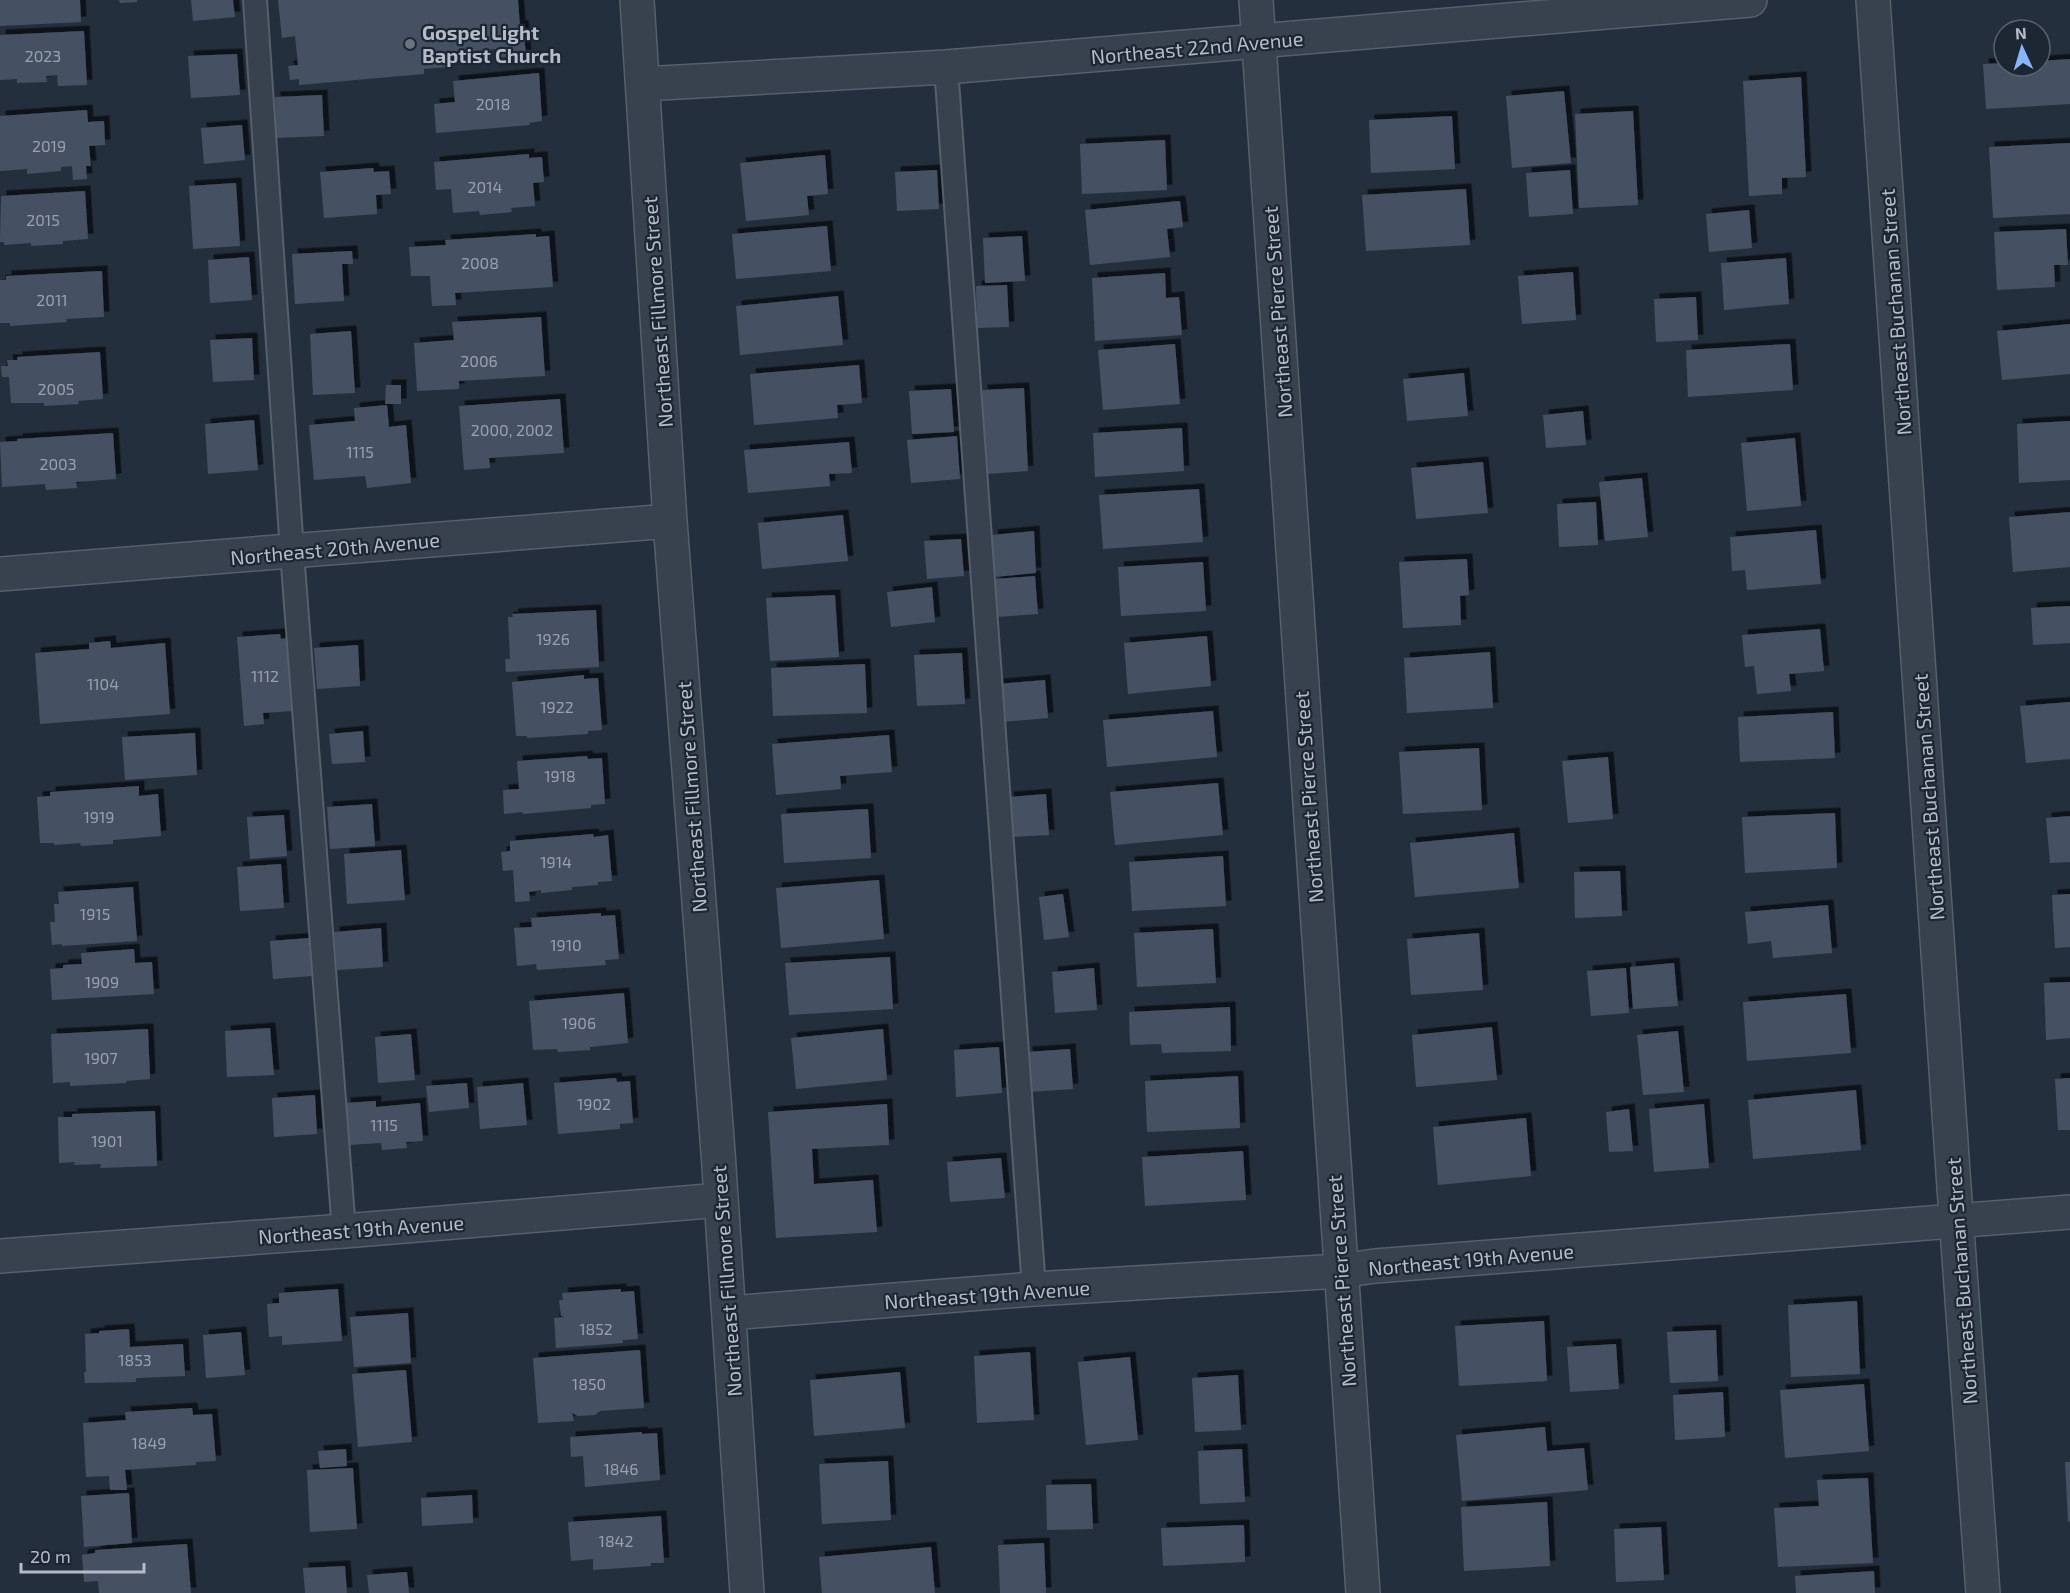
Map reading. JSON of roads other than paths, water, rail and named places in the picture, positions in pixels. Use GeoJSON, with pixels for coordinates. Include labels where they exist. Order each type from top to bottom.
{"type":"FeatureCollection","features":[{"type":"Feature","properties":{"kind":"street","name":"Northeast Fillmore Street"},"geometry":{"type":"LineString","coordinates":[[638,0],[670,521],[721,1200],[747,1593]]}},
{"type":"Feature","properties":{"kind":"street","name":"Northeast Pierce Street"},"geometry":{"type":"LineString","coordinates":[[1256,0],[1363,1593]]}},
{"type":"Feature","properties":{"kind":"street","name":"Northeast 22nd Avenue"},"geometry":{"type":"LineString","coordinates":[[643,84],[946,67],[1750,0]]}},
{"type":"Feature","properties":{"kind":"street","name":"Northeast Buchanan Street"},"geometry":{"type":"LineString","coordinates":[[1873,0],[1983,1593]]}},
{"type":"Feature","properties":{"kind":"street","name":"Northeast 20th Avenue"},"geometry":{"type":"LineString","coordinates":[[0,574],[670,521]]}},
{"type":"Feature","properties":{"kind":"street","name":"Northeast 19th Avenue"},"geometry":{"type":"LineString","coordinates":[[0,1256],[721,1200]]}},
{"type":"Feature","properties":{"kind":"street","name":"Northeast 19th Avenue"},"geometry":{"type":"LineString","coordinates":[[729,1313],[1034,1289],[1340,1271],[1375,1266],[2070,1212]]}},
{"type":"Feature","properties":{"kind":"lane"},"geometry":{"type":"LineString","coordinates":[[255,0],[292,552],[344,1231]]}},
{"type":"Feature","properties":{"kind":"lane"},"geometry":{"type":"LineString","coordinates":[[946,67],[1034,1289]]}},
{"type":"Feature","properties":{"kind":"place","name":"Gospel Light Baptist Church"},"geometry":{"type":"Point","coordinates":[410,44]}}]}
